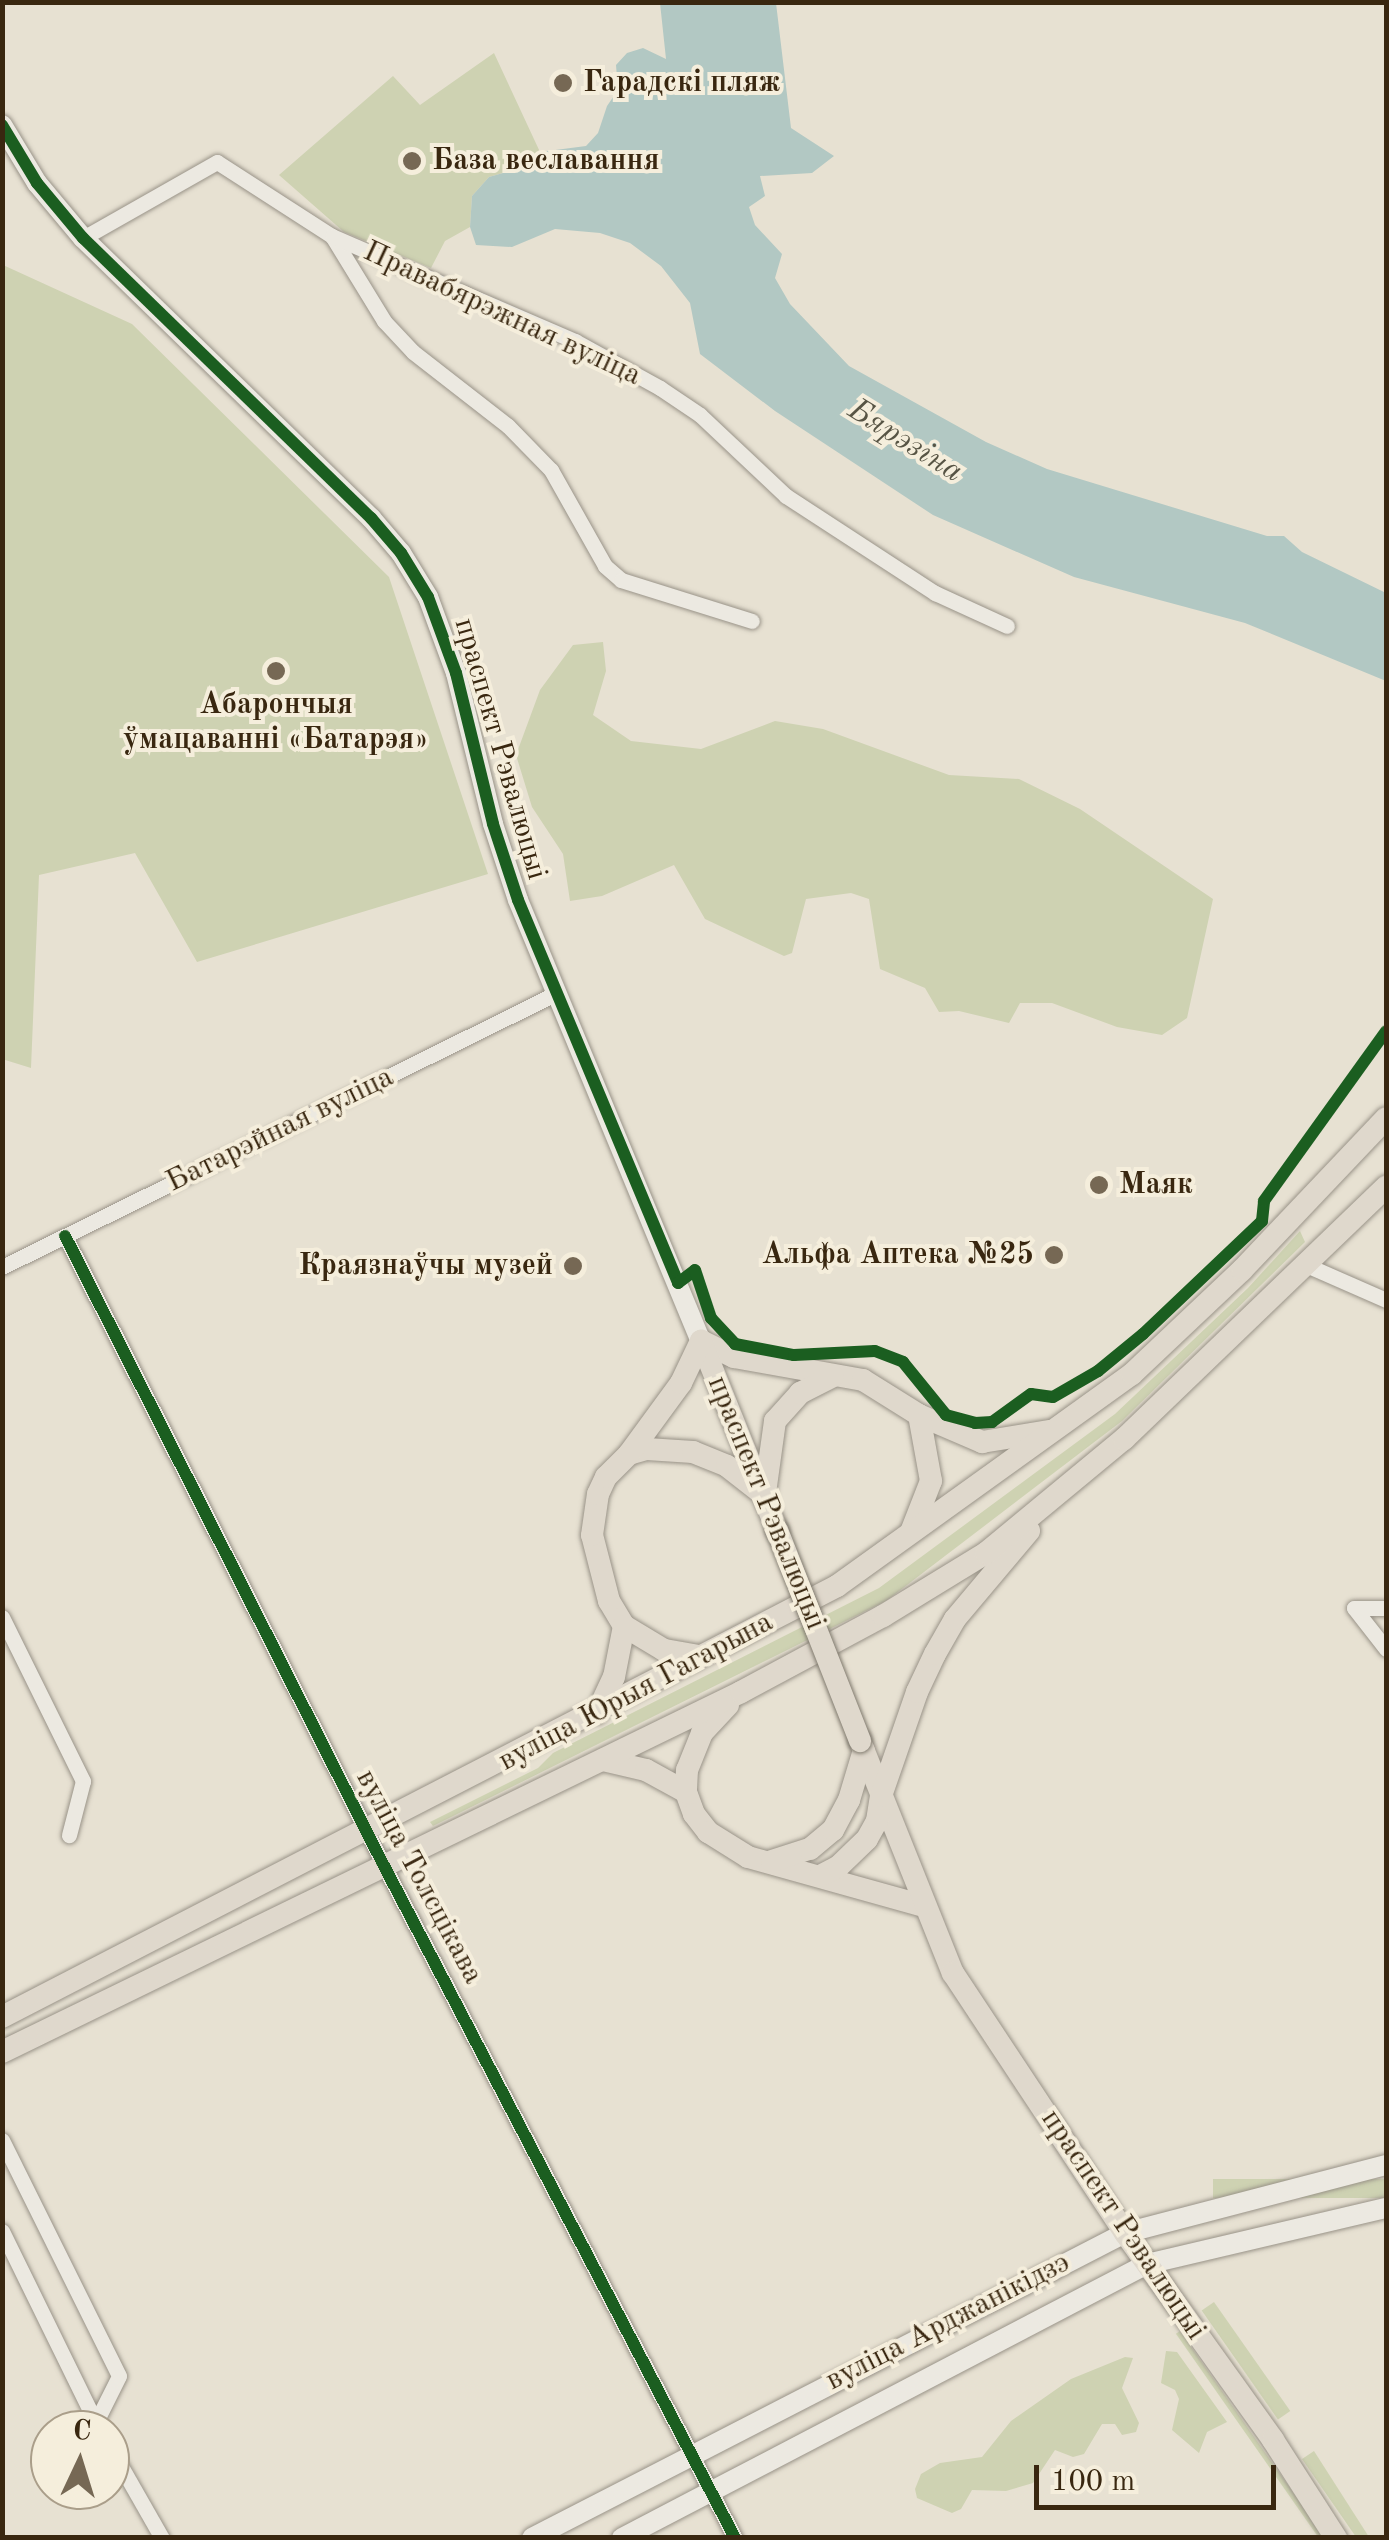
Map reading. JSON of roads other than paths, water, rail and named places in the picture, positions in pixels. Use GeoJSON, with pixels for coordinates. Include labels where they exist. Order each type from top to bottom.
{"type":"FeatureCollection","features":[{"type":"Feature","properties":{"kind":"main road","name":"праспект Рэвалюцыі"},"geometry":{"type":"LineString","coordinates":[[2,125],[37,183],[83,238],[284,432],[402,553],[442,627],[493,824],[518,900],[764,1496],[953,1973],[1125,2233],[1336,2538]]}},
{"type":"Feature","properties":{"kind":"main road","name":"вуліца Юрыя Гагарына"},"geometry":{"type":"LineString","coordinates":[[2,2017],[597,1713],[836,1586],[1132,1374],[1228,1283],[1386,1118]]}},
{"type":"Feature","properties":{"kind":"main road","name":"вуліца Юрыя Гагарына"},"geometry":{"type":"LineString","coordinates":[[2,2052],[741,1692],[883,1616],[986,1553],[1065,1484],[1124,1440],[1386,1187]]}},
{"type":"Feature","properties":{"kind":"main road"},"geometry":{"type":"LineString","coordinates":[[699,1656],[664,1650],[624,1626],[609,1601],[592,1535],[598,1494],[606,1477],[629,1454],[681,1383],[701,1341],[734,1357],[881,1388],[919,1415],[982,1442],[1060,1429]]}},
{"type":"Feature","properties":{"kind":"main road"},"geometry":{"type":"LineString","coordinates":[[764,1496],[775,1421],[800,1393],[834,1376]]}},
{"type":"Feature","properties":{"kind":"main road"},"geometry":{"type":"LineString","coordinates":[[911,1532],[931,1481],[919,1415]]}},
{"type":"Feature","properties":{"kind":"main road"},"geometry":{"type":"LineString","coordinates":[[629,1454],[646,1449],[692,1452],[727,1466],[764,1496]]}},
{"type":"Feature","properties":{"kind":"main road"},"geometry":{"type":"LineString","coordinates":[[820,1876],[854,1854],[877,1822],[880,1796],[935,1654],[955,1620],[1065,1484]]}},
{"type":"Feature","properties":{"kind":"main road"},"geometry":{"type":"LineString","coordinates":[[597,1713],[614,1678],[624,1626]]}},
{"type":"Feature","properties":{"kind":"main road"},"geometry":{"type":"LineString","coordinates":[[741,1692],[702,1733],[688,1770],[686,1792],[694,1814],[708,1832],[748,1857],[924,1906]]}},
{"type":"Feature","properties":{"kind":"main road"},"geometry":{"type":"LineString","coordinates":[[771,1861],[810,1849],[833,1830],[849,1800],[862,1745]]}},
{"type":"Feature","properties":{"kind":"main road"},"geometry":{"type":"LineString","coordinates":[[603,1760],[646,1770],[686,1792]]}},
{"type":"Feature","properties":{"kind":"main road","name":"вуліца Арджанікідзэ"},"geometry":{"type":"LineString","coordinates":[[532,2538],[1125,2233],[1386,2165]]}},
{"type":"Feature","properties":{"kind":"main road","name":"вуліца Арджанікідзэ"},"geometry":{"type":"LineString","coordinates":[[622,2538],[1147,2264],[1386,2208]]}},
{"type":"Feature","properties":{"kind":"street","name":"Правабярэжная вуліца"},"geometry":{"type":"LineString","coordinates":[[83,238],[217,162],[332,236],[574,341],[660,388],[700,415],[786,496],[936,593],[1006,626]]}},
{"type":"Feature","properties":{"kind":"street"},"geometry":{"type":"LineString","coordinates":[[332,236],[384,321],[413,352],[508,426],[551,470],[605,566],[621,580],[752,620]]}},
{"type":"Feature","properties":{"kind":"street","name":"Батарэйная вуліца"},"geometry":{"type":"LineString","coordinates":[[2,1267],[557,993]]}},
{"type":"Feature","properties":{"kind":"street","name":"вуліца Толсцікава"},"geometry":{"type":"LineString","coordinates":[[65,1236],[383,1864],[735,2538]]}},
{"type":"Feature","properties":{"kind":"street"},"geometry":{"type":"LineString","coordinates":[[1306,1265],[1386,1300]]}},
{"type":"Feature","properties":{"kind":"street"},"geometry":{"type":"LineString","coordinates":[[1386,1608],[1354,1608],[1386,1650]]}},
{"type":"Feature","properties":{"kind":"street"},"geometry":{"type":"LineString","coordinates":[[2,1617],[82,1781],[69,1836]]}},
{"type":"Feature","properties":{"kind":"street"},"geometry":{"type":"LineString","coordinates":[[2,2140],[119,2376],[105,2410]]}},
{"type":"Feature","properties":{"kind":"street"},"geometry":{"type":"LineString","coordinates":[[2,2231],[90,2410]]}},
{"type":"Feature","properties":{"kind":"street"},"geometry":{"type":"LineString","coordinates":[[130,2482],[162,2538]]}},
{"type":"Feature","properties":{"kind":"water","name":"Бярэзіна"},"geometry":{"type":"Polygon","coordinates":[[[660,3],[776,3],[791,128],[834,156],[812,173],[760,176],[765,196],[749,207],[755,225],[782,254],[775,278],[790,304],[849,366],[986,442],[1047,469],[1267,536],[1284,536],[1302,552],[1386,593],[1386,681],[1245,623],[1074,577],[933,515],[775,411],[700,354],[690,303],[661,266],[630,243],[600,233],[555,229],[512,247],[476,245],[470,227],[472,196],[489,177],[517,169],[540,152],[586,146],[598,133],[607,106],[618,90],[616,65],[627,53],[643,48],[666,59],[660,3]]]}},
{"type":"Feature","properties":{"kind":"place","name":"Гарадскі пляж"},"geometry":{"type":"Point","coordinates":[563,83]}},
{"type":"Feature","properties":{"kind":"place","name":"База веславання"},"geometry":{"type":"Point","coordinates":[412,161]}},
{"type":"Feature","properties":{"kind":"place","name":"Абарончыя ўмацаванні «Батарэя»"},"geometry":{"type":"Point","coordinates":[276,671]}},
{"type":"Feature","properties":{"kind":"place","name":"Маяк"},"geometry":{"type":"Point","coordinates":[1099,1185]}},
{"type":"Feature","properties":{"kind":"place","name":"Альфа Аптека №25"},"geometry":{"type":"Point","coordinates":[1054,1255]}},
{"type":"Feature","properties":{"kind":"place","name":"Краязнаўчы музей"},"geometry":{"type":"Point","coordinates":[573,1266]}}]}
